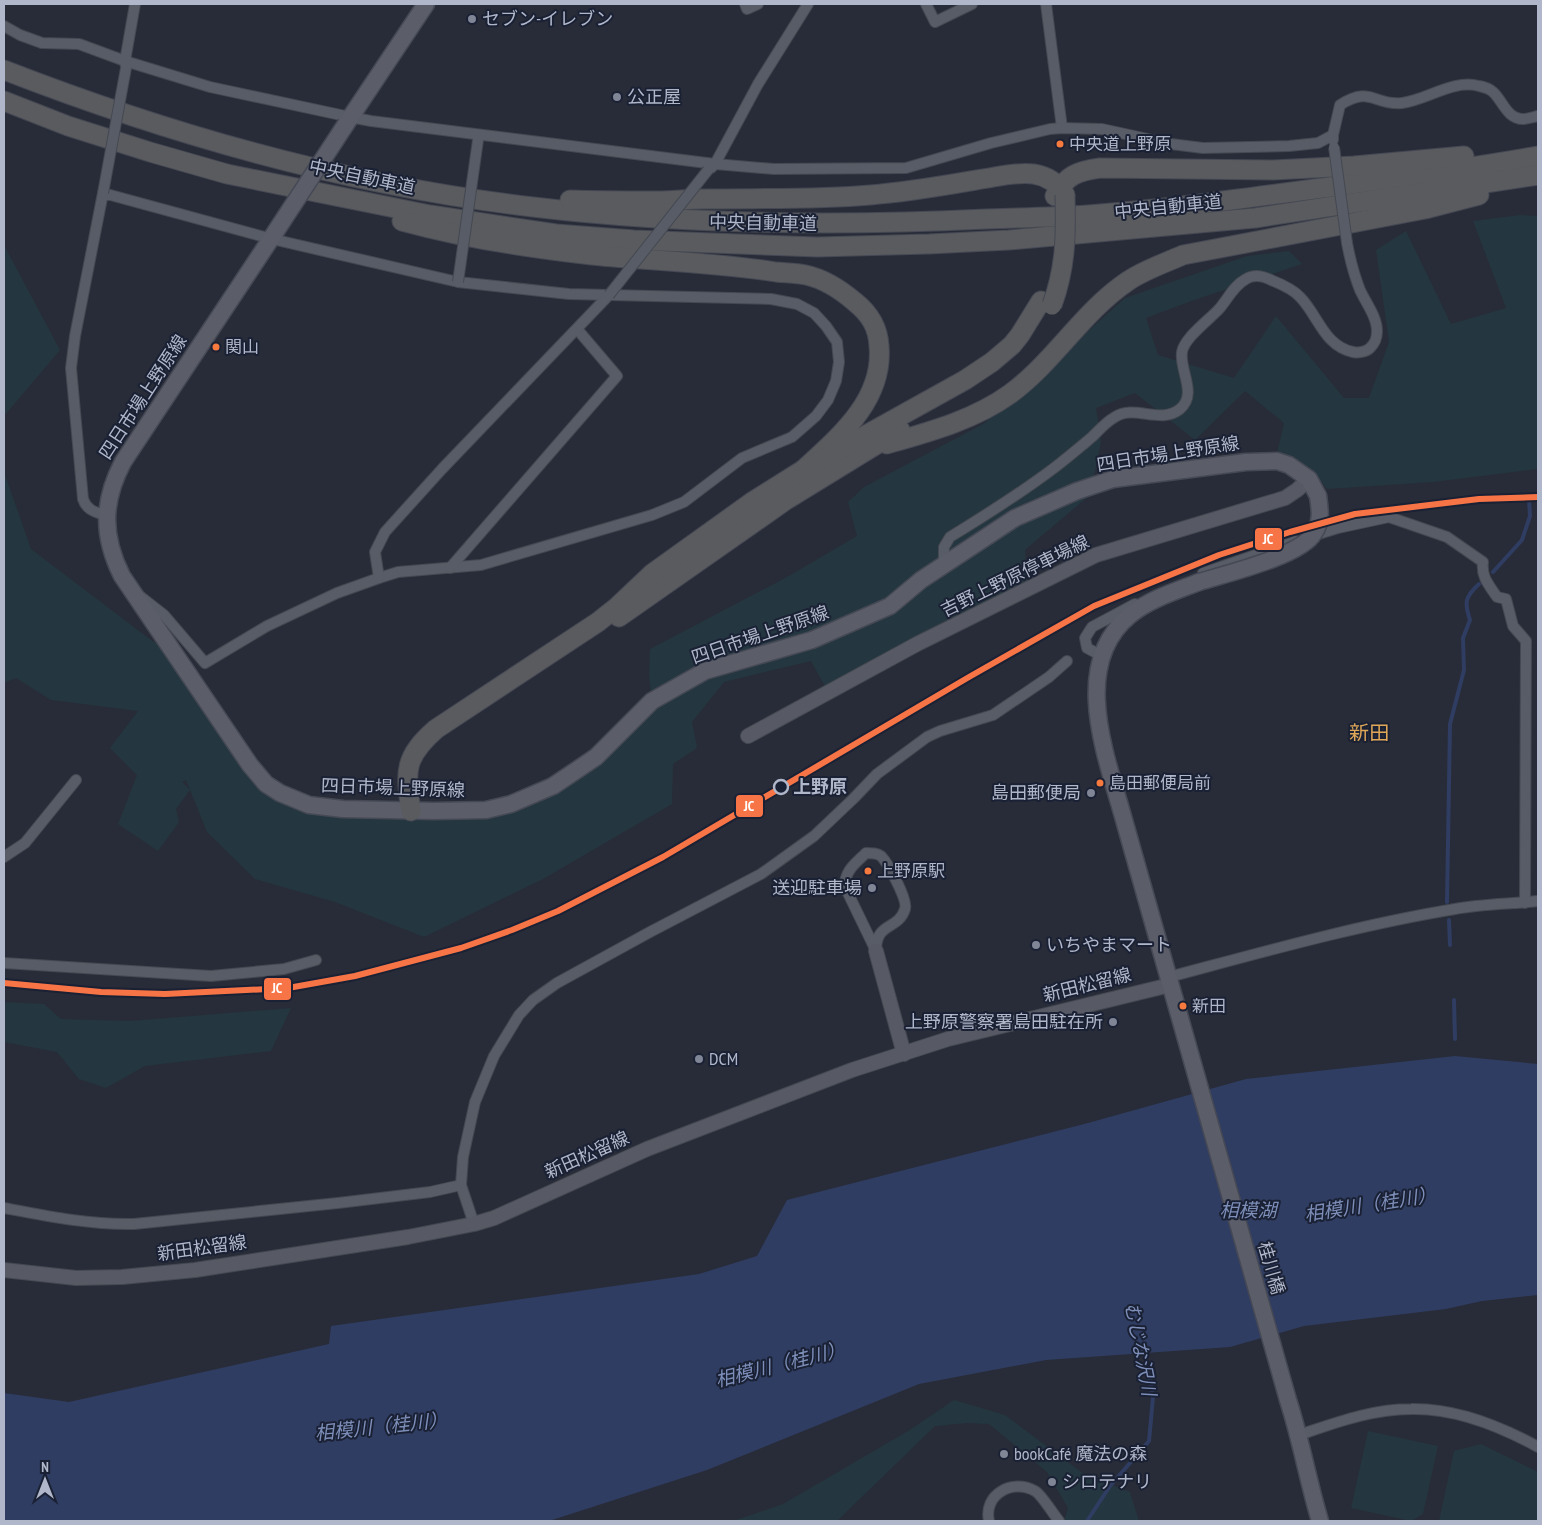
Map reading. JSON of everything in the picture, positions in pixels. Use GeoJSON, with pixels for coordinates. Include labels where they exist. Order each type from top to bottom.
{"type":"FeatureCollection","features":[{"type":"Feature","properties":{"kind":"highway","name":"中央自動車道"},"geometry":{"type":"LineString","coordinates":[[4,70],[86,101],[172,130],[264,156],[364,179],[530,207],[685,221],[765,223],[913,222],[1087,215],[1240,200],[1538,156]]}},
{"type":"Feature","properties":{"kind":"highway","name":"中央自動車道"},"geometry":{"type":"LineString","coordinates":[[4,101],[68,126],[227,174],[430,215],[556,234],[634,240],[817,247],[1009,240],[1255,218],[1538,175]]}},
{"type":"Feature","properties":{"kind":"highway"},"geometry":{"type":"LineString","coordinates":[[1060,193],[1066,179],[1075,174],[1100,168],[1273,170],[1354,166],[1435,159],[1538,146]]}},
{"type":"Feature","properties":{"kind":"highway"},"geometry":{"type":"LineString","coordinates":[[411,811],[420,760],[439,738],[491,700],[662,587],[786,500],[994,375],[1027,344],[1036,332],[1047,303],[1061,278],[1064,262],[1066,226],[1060,193],[1052,180],[1026,173],[1010,174],[916,191],[822,198],[701,198],[659,201],[556,200],[446,194]]}},
{"type":"Feature","properties":{"kind":"highway"},"geometry":{"type":"LineString","coordinates":[[227,174],[427,228],[516,245],[592,254],[745,267],[806,275],[828,283],[858,304],[874,323],[879,343],[879,370],[875,384],[858,414],[843,433],[803,470]]}},
{"type":"Feature","properties":{"kind":"highway"},"geometry":{"type":"LineString","coordinates":[[864,452],[956,422],[991,406],[1010,394],[1051,357],[1095,308],[1116,290],[1129,280],[1183,255],[1425,209],[1538,180]]}},
{"type":"Feature","properties":{"kind":"highway"},"geometry":{"type":"LineString","coordinates":[[411,811],[407,781],[410,758],[436,729],[578,637],[617,607],[653,573],[752,502],[803,470],[979,371],[1012,344],[1031,319],[1047,303]]}},
{"type":"Feature","properties":{"kind":"main road","name":"四日市場上野原線"},"geometry":{"type":"LineString","coordinates":[[426,4],[123,462],[108,496],[107,516],[110,546],[114,560],[250,765],[266,784],[280,793],[309,806],[411,811],[486,810],[511,804],[553,786],[596,757],[652,702],[705,671],[812,640],[862,620],[890,606],[920,580],[1015,518],[1076,491],[1113,479],[1246,462],[1276,461],[1289,465],[1309,479],[1318,496],[1320,521],[1314,534],[1300,547],[1270,560],[1199,582],[1146,604],[1120,624],[1102,656],[1097,677],[1097,712],[1107,756],[1184,1032]]}},
{"type":"Feature","properties":{"kind":"main road","name":"吉野上野原停車場線"},"geometry":{"type":"LineString","coordinates":[[748,736],[917,644],[1096,555],[1285,498],[1309,479]]}},
{"type":"Feature","properties":{"kind":"main road"},"geometry":{"type":"LineString","coordinates":[[876,951],[904,1054]]}},
{"type":"Feature","properties":{"kind":"main road","name":"新田松留線"},"geometry":{"type":"LineString","coordinates":[[4,1270],[76,1278],[130,1276],[195,1270],[408,1237],[474,1224],[494,1218],[647,1149],[852,1070],[948,1039],[1170,981]]}},
{"type":"Feature","properties":{"kind":"main road","name":"桂川橋"},"geometry":{"type":"LineString","coordinates":[[1184,1032],[1299,1435]]}},
{"type":"Feature","properties":{"kind":"main road"},"geometry":{"type":"LineString","coordinates":[[1299,1435],[1320,1521]]}},
{"type":"Feature","properties":{"kind":"street"},"geometry":{"type":"LineString","coordinates":[[107,516],[91,510],[86,506],[83,499],[71,368],[75,336],[103,193],[136,4]]}},
{"type":"Feature","properties":{"kind":"street"},"geometry":{"type":"LineString","coordinates":[[745,4],[747,9],[758,4]]}},
{"type":"Feature","properties":{"kind":"street"},"geometry":{"type":"LineString","coordinates":[[379,578],[376,552],[385,532],[442,469],[609,295],[712,167],[758,84],[808,4]]}},
{"type":"Feature","properties":{"kind":"street"},"geometry":{"type":"LineString","coordinates":[[926,4],[935,22],[972,4]]}},
{"type":"Feature","properties":{"kind":"street"},"geometry":{"type":"LineString","coordinates":[[1046,4],[1062,128]]}},
{"type":"Feature","properties":{"kind":"street"},"geometry":{"type":"LineString","coordinates":[[4,26],[20,35],[42,42],[79,44],[125,65],[348,120],[370,121],[712,167],[774,169],[906,168],[991,143],[1050,129],[1062,128],[1102,129],[1171,144],[1203,148],[1289,146],[1318,142],[1333,135]]}},
{"type":"Feature","properties":{"kind":"street"},"geometry":{"type":"LineString","coordinates":[[944,565],[944,547],[950,537],[1027,488],[1114,417],[1134,411],[1156,416],[1168,414],[1180,408],[1186,399],[1188,388],[1182,364],[1182,350],[1190,338],[1219,309],[1236,285],[1247,277],[1260,276],[1294,291],[1331,341],[1343,350],[1357,353],[1368,350],[1376,342],[1375,320],[1360,288],[1347,243],[1333,135],[1340,105],[1350,98],[1366,95],[1388,102],[1402,103],[1458,86],[1471,84],[1482,86],[1493,92],[1511,115],[1522,119],[1538,116]]}},
{"type":"Feature","properties":{"kind":"street"},"geometry":{"type":"LineString","coordinates":[[458,282],[479,137]]}},
{"type":"Feature","properties":{"kind":"street"},"geometry":{"type":"LineString","coordinates":[[103,193],[458,282],[569,294],[771,299],[797,304],[814,314],[826,326],[837,342],[839,362],[836,381],[828,400],[816,416],[792,437],[742,458],[684,502],[652,515],[575,539],[481,565],[398,572],[379,578],[337,594],[267,626],[205,664],[164,615],[131,588]]}},
{"type":"Feature","properties":{"kind":"street"},"geometry":{"type":"LineString","coordinates":[[450,568],[617,376],[577,329]]}},
{"type":"Feature","properties":{"kind":"street"},"geometry":{"type":"LineString","coordinates":[[1102,656],[1087,648],[1085,638],[1092,627],[1168,586],[1243,559],[1338,528],[1389,517],[1447,538],[1483,562],[1481,572],[1497,597],[1506,599],[1513,626],[1526,641],[1525,903]]}},
{"type":"Feature","properties":{"kind":"street"},"geometry":{"type":"LineString","coordinates":[[474,1224],[461,1185],[464,1157],[475,1102],[494,1056],[519,1014],[533,1000],[557,983],[761,874],[814,836],[877,774],[927,737],[940,731],[993,715],[1049,677],[1067,661]]}},
{"type":"Feature","properties":{"kind":"street"},"geometry":{"type":"LineString","coordinates":[[4,857],[26,843],[76,780]]}},
{"type":"Feature","properties":{"kind":"street"},"geometry":{"type":"LineString","coordinates":[[866,853],[876,853],[882,857],[904,898],[906,907],[900,918],[880,932],[876,941],[876,951],[845,887],[846,877],[852,866],[866,853]]}},
{"type":"Feature","properties":{"kind":"street"},"geometry":{"type":"LineString","coordinates":[[1170,981],[1269,950],[1384,923],[1456,909],[1538,901]]}},
{"type":"Feature","properties":{"kind":"street"},"geometry":{"type":"LineString","coordinates":[[4,963],[211,976],[284,969],[316,960]]}},
{"type":"Feature","properties":{"kind":"street"},"geometry":{"type":"LineString","coordinates":[[4,1208],[46,1216],[108,1224],[134,1224],[338,1203],[430,1192],[461,1185]]}},
{"type":"Feature","properties":{"kind":"street"},"geometry":{"type":"LineString","coordinates":[[1299,1435],[1330,1424],[1373,1413],[1410,1409],[1464,1416],[1495,1426],[1538,1447]]}},
{"type":"Feature","properties":{"kind":"street"},"geometry":{"type":"LineString","coordinates":[[989,1521],[990,1504],[997,1492],[1010,1487],[1024,1487],[1036,1491],[1059,1521]]}},
{"type":"Feature","properties":{"kind":"shaded area"},"geometry":{"type":"Polygon","coordinates":[[[1520,215],[1538,216],[1538,469],[1433,482],[1327,489],[1306,466],[1277,453],[1284,423],[1245,391],[1195,440],[1135,393],[1096,408],[1101,442],[1090,495],[1025,550],[1028,589],[828,692],[811,661],[724,682],[692,722],[697,748],[673,764],[672,804],[543,879],[424,937],[335,902],[255,879],[207,832],[186,780],[182,782],[190,790],[176,809],[179,822],[158,851],[118,824],[137,775],[110,748],[138,711],[51,700],[16,678],[4,683],[4,472],[31,549],[176,657],[250,765],[309,805],[486,810],[553,786],[652,701],[649,675],[650,649],[787,577],[857,536],[848,502],[864,487],[985,423],[1125,298],[1247,256],[1289,251],[1302,264],[1146,318],[1158,355],[1234,378],[1276,316],[1344,398],[1369,398],[1389,342],[1376,250],[1406,231],[1451,324],[1506,308],[1473,221],[1520,215]]]}},
{"type":"Feature","properties":{"kind":"shaded area"},"geometry":{"type":"Polygon","coordinates":[[[4,240],[5,247],[60,350],[4,416],[4,240]]]}},
{"type":"Feature","properties":{"kind":"shaded area"},"geometry":{"type":"Polygon","coordinates":[[[4,1002],[44,1004],[61,1019],[130,1021],[291,1008],[271,1051],[145,1066],[106,1088],[79,1079],[57,1052],[4,1042],[4,1002]]]}},
{"type":"Feature","properties":{"kind":"shaded area"},"geometry":{"type":"Polygon","coordinates":[[[954,1400],[1005,1415],[1085,1475],[1130,1492],[1139,1521],[1064,1521],[1068,1508],[1047,1472],[989,1424],[967,1423],[935,1426],[837,1521],[733,1521],[783,1504],[908,1431],[954,1400]]]}},
{"type":"Feature","properties":{"kind":"shaded area"},"geometry":{"type":"Polygon","coordinates":[[[1368,1431],[1438,1446],[1423,1514],[1411,1521],[1351,1508],[1368,1431]]]}},
{"type":"Feature","properties":{"kind":"shaded area"},"geometry":{"type":"Polygon","coordinates":[[[1481,1444],[1538,1472],[1538,1521],[1439,1521],[1454,1451],[1481,1444]]]}},
{"type":"Feature","properties":{"kind":"water","name":"相模湖"},"geometry":{"type":"Polygon","coordinates":[[[1455,1056],[1538,1064],[1538,1295],[1482,1301],[1446,1309],[1304,1326],[1230,1347],[1046,1360],[919,1384],[707,1470],[549,1521],[4,1521],[4,1393],[69,1402],[329,1344],[331,1326],[699,1274],[757,1256],[787,1200],[1088,1123],[1246,1079],[1455,1056]]]}},
{"type":"Feature","properties":{"kind":"waterway"},"geometry":{"type":"LineString","coordinates":[[1493,572],[1522,540],[1530,516],[1529,500]]}},
{"type":"Feature","properties":{"kind":"waterway"},"geometry":{"type":"LineString","coordinates":[[1447,902],[1450,724],[1464,670],[1463,638],[1470,620],[1467,600],[1468,596],[1479,584]]}},
{"type":"Feature","properties":{"kind":"waterway"},"geometry":{"type":"LineString","coordinates":[[1449,920],[1450,945]]}},
{"type":"Feature","properties":{"kind":"waterway"},"geometry":{"type":"LineString","coordinates":[[1454,1000],[1455,1039]]}},
{"type":"Feature","properties":{"kind":"waterway","name":"むじな沢川"},"geometry":{"type":"LineString","coordinates":[[1087,1521],[1110,1486],[1149,1441],[1153,1397],[1144,1349]]}},
{"type":"Feature","properties":{"kind":"transit line","name":"JC"},"geometry":{"type":"LineString","coordinates":[[4,983],[101,992],[165,994],[288,988],[355,976],[461,948],[558,911],[663,857],[969,677],[1094,606],[1219,555],[1290,532],[1355,514],[1479,499],[1538,497]]}},
{"type":"Feature","properties":{"kind":"place","name":"セブン-イレブン"},"geometry":{"type":"Point","coordinates":[472,19]}},
{"type":"Feature","properties":{"kind":"place","name":"公正屋"},"geometry":{"type":"Point","coordinates":[617,97]}},
{"type":"Feature","properties":{"kind":"place","name":"中央道上野原"},"geometry":{"type":"Point","coordinates":[1060,144]}},
{"type":"Feature","properties":{"kind":"place","name":"関山"},"geometry":{"type":"Point","coordinates":[216,347]}},
{"type":"Feature","properties":{"kind":"place","name":"島田郵便局前"},"geometry":{"type":"Point","coordinates":[1100,783]}},
{"type":"Feature","properties":{"kind":"place","name":"上野原"},"geometry":{"type":"Point","coordinates":[781,787]}},
{"type":"Feature","properties":{"kind":"place","name":"島田郵便局"},"geometry":{"type":"Point","coordinates":[1091,793]}},
{"type":"Feature","properties":{"kind":"place","name":"上野原駅"},"geometry":{"type":"Point","coordinates":[868,871]}},
{"type":"Feature","properties":{"kind":"place","name":"送迎駐車場"},"geometry":{"type":"Point","coordinates":[872,888]}},
{"type":"Feature","properties":{"kind":"place","name":"いちやまマート"},"geometry":{"type":"Point","coordinates":[1036,945]}},
{"type":"Feature","properties":{"kind":"place","name":"新田"},"geometry":{"type":"Point","coordinates":[1183,1006]}},
{"type":"Feature","properties":{"kind":"place","name":"上野原警察署島田駐在所"},"geometry":{"type":"Point","coordinates":[1113,1022]}},
{"type":"Feature","properties":{"kind":"place","name":"DCM"},"geometry":{"type":"Point","coordinates":[699,1059]}},
{"type":"Feature","properties":{"kind":"place","name":"bookCafé 魔法の森"},"geometry":{"type":"Point","coordinates":[1004,1454]}},
{"type":"Feature","properties":{"kind":"place","name":"シロテナリ"},"geometry":{"type":"Point","coordinates":[1052,1482]}},
{"type":"Feature","properties":{"kind":"district","name":"新田"},"geometry":{"type":"Point","coordinates":[1369,733]}},
{"type":"Feature","properties":{"kind":"water label","name":"相模川（桂川）"},"geometry":{"type":"Point","coordinates":[1370,1204]}},
{"type":"Feature","properties":{"kind":"water label","name":"相模川（桂川）"},"geometry":{"type":"Point","coordinates":[780,1364]}},
{"type":"Feature","properties":{"kind":"water label","name":"相模川（桂川）"},"geometry":{"type":"Point","coordinates":[381,1426]}}]}
